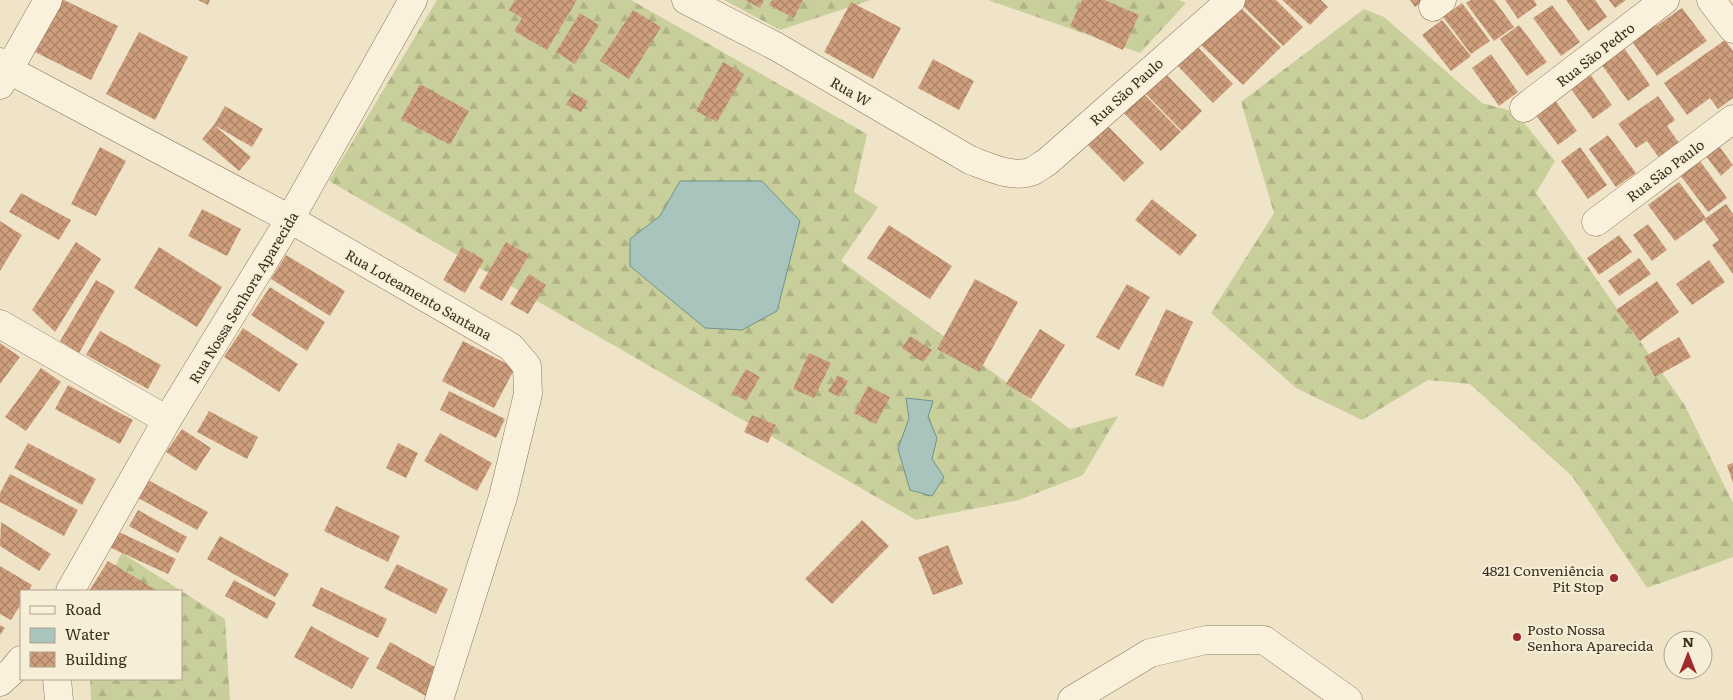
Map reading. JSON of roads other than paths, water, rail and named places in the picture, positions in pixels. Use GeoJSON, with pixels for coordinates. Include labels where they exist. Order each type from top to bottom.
{"type":"FeatureCollection","features":[{"type":"Feature","properties":{"kind":"street"},"geometry":{"type":"LineString","coordinates":[[3,72],[48,0]]}},
{"type":"Feature","properties":{"kind":"street","name":"Rua Nossa Senhora Aparecida"},"geometry":{"type":"LineString","coordinates":[[71,590],[168,420],[290,220],[412,0]]}},
{"type":"Feature","properties":{"kind":"street","name":"Rua W"},"geometry":{"type":"LineString","coordinates":[[686,0],[777,47],[970,160],[994,169],[1018,174]]}},
{"type":"Feature","properties":{"kind":"street","name":"Rua São Paulo"},"geometry":{"type":"LineString","coordinates":[[1018,174],[1032,171],[1047,162],[1231,0]]}},
{"type":"Feature","properties":{"kind":"street","name":"Rua São Pedro"},"geometry":{"type":"LineString","coordinates":[[1524,108],[1665,0]]}},
{"type":"Feature","properties":{"kind":"street"},"geometry":{"type":"LineString","coordinates":[[1712,0],[1733,29]]}},
{"type":"Feature","properties":{"kind":"street","name":"Rua Loteamento Santana"},"geometry":{"type":"LineString","coordinates":[[3,72],[290,220],[511,347],[527,366],[528,394],[503,497],[439,700]]}},
{"type":"Feature","properties":{"kind":"street","name":"Rua São Paulo"},"geometry":{"type":"LineString","coordinates":[[1596,222],[1733,119]]}},
{"type":"Feature","properties":{"kind":"street"},"geometry":{"type":"LineString","coordinates":[[0,324],[168,420]]}},
{"type":"Feature","properties":{"kind":"street"},"geometry":{"type":"LineString","coordinates":[[1072,700],[1150,653],[1206,640],[1264,640],[1348,700]]}},
{"type":"Feature","properties":{"kind":"street"},"geometry":{"type":"LineString","coordinates":[[0,682],[20,661]]}},
{"type":"Feature","properties":{"kind":"street"},"geometry":{"type":"LineString","coordinates":[[57,680],[59,700]]}},
{"type":"Feature","properties":{"kind":"water"},"geometry":{"type":"Polygon","coordinates":[[[680,181],[762,181],[800,221],[777,311],[742,330],[705,328],[630,266],[630,239],[660,216],[680,181]]]}},
{"type":"Feature","properties":{"kind":"water"},"geometry":{"type":"Polygon","coordinates":[[[906,398],[933,401],[928,417],[937,438],[932,459],[944,477],[932,496],[910,490],[898,449],[909,418],[906,398]]]}},
{"type":"Feature","properties":{"kind":"place","name":"4821 Conveniência Pit Stop"},"geometry":{"type":"Point","coordinates":[1614,578]}},
{"type":"Feature","properties":{"kind":"place","name":"Posto Nossa Senhora Aparecida"},"geometry":{"type":"Point","coordinates":[1517,637]}}]}
